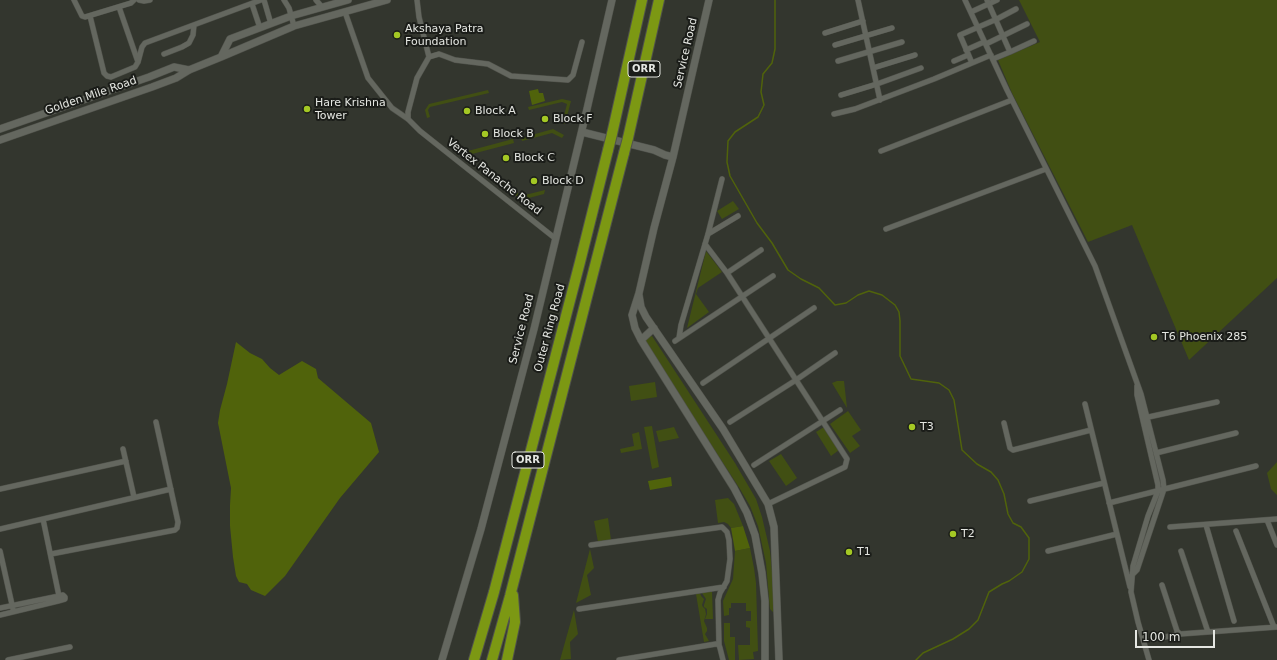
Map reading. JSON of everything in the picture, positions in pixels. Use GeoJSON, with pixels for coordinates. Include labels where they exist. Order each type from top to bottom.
{"type":"FeatureCollection","features":[{"type":"Feature","properties":{"kind":"highway","name":"Outer Ring Road"},"geometry":{"type":"LineString","coordinates":[[474,660],[494,592],[580,262],[612,134],[642,0]]}},
{"type":"Feature","properties":{"kind":"highway","name":"ORR"},"geometry":{"type":"LineString","coordinates":[[492,660],[594,274],[628,138],[659,0]]}},
{"type":"Feature","properties":{"kind":"highway"},"geometry":{"type":"LineString","coordinates":[[507,660],[515,622],[512,586]]}},
{"type":"Feature","properties":{"kind":"main road"},"geometry":{"type":"LineString","coordinates":[[221,57],[230,39],[291,16],[348,0]]}},
{"type":"Feature","properties":{"kind":"main road","name":"Golden Mile Road"},"geometry":{"type":"LineString","coordinates":[[0,140],[176,78],[189,70],[294,26],[387,0]]}},
{"type":"Feature","properties":{"kind":"main road","name":"Service Road"},"geometry":{"type":"LineString","coordinates":[[442,660],[481,530],[532,336],[582,132],[612,0]]}},
{"type":"Feature","properties":{"kind":"main road","name":"Service Road"},"geometry":{"type":"LineString","coordinates":[[709,0],[673,157],[654,228],[639,293],[632,315],[635,328],[641,340],[730,482],[747,513],[755,535],[762,573],[765,622],[765,660]]}},
{"type":"Feature","properties":{"kind":"main road","name":"Golden Mile Road"},"geometry":{"type":"LineString","coordinates":[[0,129],[174,67],[189,70]]}},
{"type":"Feature","properties":{"kind":"main road"},"geometry":{"type":"LineString","coordinates":[[582,132],[654,150],[673,157]]}},
{"type":"Feature","properties":{"kind":"main road"},"geometry":{"type":"LineString","coordinates":[[639,293],[641,307],[722,428],[768,504],[774,527],[779,660]]}},
{"type":"Feature","properties":{"kind":"main road"},"geometry":{"type":"LineString","coordinates":[[641,340],[654,328]]}},
{"type":"Feature","properties":{"kind":"main road"},"geometry":{"type":"LineString","coordinates":[[765,622],[777,622]]}},
{"type":"Feature","properties":{"kind":"street"},"geometry":{"type":"LineString","coordinates":[[74,0],[82,16],[85,17],[131,3],[134,0]]}},
{"type":"Feature","properties":{"kind":"street"},"geometry":{"type":"LineString","coordinates":[[139,0],[150,0]]}},
{"type":"Feature","properties":{"kind":"street"},"geometry":{"type":"LineString","coordinates":[[90,16],[103,69],[106,75],[111,77],[135,67],[145,43],[263,0],[271,24]]}},
{"type":"Feature","properties":{"kind":"street"},"geometry":{"type":"LineString","coordinates":[[284,0],[289,8],[294,26]]}},
{"type":"Feature","properties":{"kind":"street"},"geometry":{"type":"LineString","coordinates":[[316,0],[322,7]]}},
{"type":"Feature","properties":{"kind":"street"},"geometry":{"type":"LineString","coordinates":[[417,0],[430,57]]}},
{"type":"Feature","properties":{"kind":"street"},"geometry":{"type":"LineString","coordinates":[[858,0],[880,100]]}},
{"type":"Feature","properties":{"kind":"street"},"geometry":{"type":"LineString","coordinates":[[965,0],[1012,100],[1095,266],[1136,379],[1137,395],[1156,453],[1164,490],[1138,570],[1132,575]]}},
{"type":"Feature","properties":{"kind":"street"},"geometry":{"type":"LineString","coordinates":[[971,12],[988,2],[997,0]]}},
{"type":"Feature","properties":{"kind":"street"},"geometry":{"type":"LineString","coordinates":[[988,2],[1010,52]]}},
{"type":"Feature","properties":{"kind":"street"},"geometry":{"type":"LineString","coordinates":[[252,4],[260,28]]}},
{"type":"Feature","properties":{"kind":"street"},"geometry":{"type":"LineString","coordinates":[[119,7],[138,62]]}},
{"type":"Feature","properties":{"kind":"street"},"geometry":{"type":"LineString","coordinates":[[972,63],[960,35],[1016,10]]}},
{"type":"Feature","properties":{"kind":"street","name":"Vertex Panache Road"},"geometry":{"type":"LineString","coordinates":[[344,12],[368,78],[392,108],[408,119],[420,131],[556,238]]}},
{"type":"Feature","properties":{"kind":"street"},"geometry":{"type":"LineString","coordinates":[[825,33],[863,21]]}},
{"type":"Feature","properties":{"kind":"street"},"geometry":{"type":"LineString","coordinates":[[954,61],[985,43],[1027,24]]}},
{"type":"Feature","properties":{"kind":"street"},"geometry":{"type":"LineString","coordinates":[[164,54],[189,43],[193,35],[194,25]]}},
{"type":"Feature","properties":{"kind":"street"},"geometry":{"type":"LineString","coordinates":[[835,45],[892,28]]}},
{"type":"Feature","properties":{"kind":"street"},"geometry":{"type":"LineString","coordinates":[[834,114],[855,109],[880,100],[972,63],[1010,52],[1034,41]]}},
{"type":"Feature","properties":{"kind":"street"},"geometry":{"type":"LineString","coordinates":[[408,119],[408,112],[417,78],[430,57],[440,54],[455,60],[488,64],[511,76],[568,80],[573,75],[582,42]]}},
{"type":"Feature","properties":{"kind":"street"},"geometry":{"type":"LineString","coordinates":[[838,61],[902,42]]}},
{"type":"Feature","properties":{"kind":"street"},"geometry":{"type":"LineString","coordinates":[[873,68],[915,55]]}},
{"type":"Feature","properties":{"kind":"street"},"geometry":{"type":"LineString","coordinates":[[842,94],[877,84],[921,68]]}},
{"type":"Feature","properties":{"kind":"street"},"geometry":{"type":"LineString","coordinates":[[881,150],[1012,100]]}},
{"type":"Feature","properties":{"kind":"street"},"geometry":{"type":"LineString","coordinates":[[886,229],[1046,169]]}},
{"type":"Feature","properties":{"kind":"street"},"geometry":{"type":"LineString","coordinates":[[722,179],[708,234],[677,339],[773,276]]}},
{"type":"Feature","properties":{"kind":"street"},"geometry":{"type":"LineString","coordinates":[[708,234],[738,216]]}},
{"type":"Feature","properties":{"kind":"street"},"geometry":{"type":"LineString","coordinates":[[705,244],[727,273],[847,459],[845,467],[768,504]]}},
{"type":"Feature","properties":{"kind":"street"},"geometry":{"type":"LineString","coordinates":[[727,273],[761,250]]}},
{"type":"Feature","properties":{"kind":"street"},"geometry":{"type":"LineString","coordinates":[[703,383],[814,308]]}},
{"type":"Feature","properties":{"kind":"street"},"geometry":{"type":"LineString","coordinates":[[730,422],[835,353]]}},
{"type":"Feature","properties":{"kind":"street"},"geometry":{"type":"LineString","coordinates":[[1145,418],[1217,402]]}},
{"type":"Feature","properties":{"kind":"street"},"geometry":{"type":"LineString","coordinates":[[1085,404],[1138,622],[1149,660]]}},
{"type":"Feature","properties":{"kind":"street"},"geometry":{"type":"LineString","coordinates":[[754,465],[840,410]]}},
{"type":"Feature","properties":{"kind":"street"},"geometry":{"type":"LineString","coordinates":[[1131,592],[1133,566],[1158,491],[1145,418]]}},
{"type":"Feature","properties":{"kind":"street"},"geometry":{"type":"LineString","coordinates":[[51,554],[175,530],[177,528],[178,522],[156,422]]}},
{"type":"Feature","properties":{"kind":"street"},"geometry":{"type":"LineString","coordinates":[[1004,423],[1010,448],[1012,450],[1091,430]]}},
{"type":"Feature","properties":{"kind":"street"},"geometry":{"type":"LineString","coordinates":[[1156,453],[1236,433]]}},
{"type":"Feature","properties":{"kind":"street"},"geometry":{"type":"LineString","coordinates":[[123,450],[134,497]]}},
{"type":"Feature","properties":{"kind":"street"},"geometry":{"type":"LineString","coordinates":[[0,489],[126,461]]}},
{"type":"Feature","properties":{"kind":"street"},"geometry":{"type":"LineString","coordinates":[[1109,503],[1256,466]]}},
{"type":"Feature","properties":{"kind":"street"},"geometry":{"type":"LineString","coordinates":[[1030,501],[1104,483]]}},
{"type":"Feature","properties":{"kind":"street"},"geometry":{"type":"LineString","coordinates":[[0,529],[171,489]]}},
{"type":"Feature","properties":{"kind":"street"},"geometry":{"type":"LineString","coordinates":[[43,519],[59,596]]}},
{"type":"Feature","properties":{"kind":"street"},"geometry":{"type":"LineString","coordinates":[[1170,526],[1206,525],[1277,519]]}},
{"type":"Feature","properties":{"kind":"street"},"geometry":{"type":"LineString","coordinates":[[1267,520],[1277,545]]}},
{"type":"Feature","properties":{"kind":"street"},"geometry":{"type":"LineString","coordinates":[[1206,525],[1234,621]]}},
{"type":"Feature","properties":{"kind":"street"},"geometry":{"type":"LineString","coordinates":[[591,545],[722,527],[727,532],[730,554],[727,581],[718,600],[719,645],[723,660]]}},
{"type":"Feature","properties":{"kind":"street"},"geometry":{"type":"LineString","coordinates":[[1165,637],[1180,634],[1276,627],[1236,531]]}},
{"type":"Feature","properties":{"kind":"street"},"geometry":{"type":"LineString","coordinates":[[1048,551],[1117,534]]}},
{"type":"Feature","properties":{"kind":"street"},"geometry":{"type":"LineString","coordinates":[[0,551],[1,563],[14,612]]}},
{"type":"Feature","properties":{"kind":"street"},"geometry":{"type":"LineString","coordinates":[[1181,551],[1208,632]]}},
{"type":"Feature","properties":{"kind":"street"},"geometry":{"type":"LineString","coordinates":[[1162,585],[1177,631],[1180,634]]}},
{"type":"Feature","properties":{"kind":"street"},"geometry":{"type":"LineString","coordinates":[[579,609],[724,587]]}},
{"type":"Feature","properties":{"kind":"street"},"geometry":{"type":"LineString","coordinates":[[0,608],[59,596],[64,596],[65,598],[0,615]]}},
{"type":"Feature","properties":{"kind":"street"},"geometry":{"type":"LineString","coordinates":[[618,660],[711,644],[719,645]]}},
{"type":"Feature","properties":{"kind":"street"},"geometry":{"type":"LineString","coordinates":[[8,660],[70,647]]}},
{"type":"Feature","properties":{"kind":"shaded area"},"geometry":{"type":"Polygon","coordinates":[[[1019,0],[1277,0],[1277,278],[1189,360],[1132,225],[1088,242],[1012,93],[998,60],[1040,42],[1019,0]]]}},
{"type":"Feature","properties":{"kind":"shaded area"},"geometry":{"type":"Polygon","coordinates":[[[538,89],[539,93],[543,93],[545,101],[532,105],[529,91],[538,89]]]}},
{"type":"Feature","properties":{"kind":"shaded area"},"geometry":{"type":"Polygon","coordinates":[[[488,90],[489,93],[430,107],[428,110],[430,117],[427,118],[425,110],[429,104],[488,90]]]}},
{"type":"Feature","properties":{"kind":"shaded area"},"geometry":{"type":"Polygon","coordinates":[[[562,99],[571,101],[565,124],[562,123],[567,104],[562,102],[529,110],[528,107],[562,99]]]}},
{"type":"Feature","properties":{"kind":"shaded area"},"geometry":{"type":"Polygon","coordinates":[[[553,129],[564,135],[562,138],[552,133],[522,141],[521,138],[553,129]]]}},
{"type":"Feature","properties":{"kind":"shaded area"},"geometry":{"type":"Polygon","coordinates":[[[513,139],[514,143],[472,154],[468,151],[513,139]]]}},
{"type":"Feature","properties":{"kind":"shaded area"},"geometry":{"type":"Polygon","coordinates":[[[501,179],[521,196],[545,190],[544,194],[521,200],[497,180],[501,179]]]}},
{"type":"Feature","properties":{"kind":"shaded area"},"geometry":{"type":"Polygon","coordinates":[[[733,201],[739,209],[722,219],[717,211],[733,201]]]}},
{"type":"Feature","properties":{"kind":"shaded area"},"geometry":{"type":"Polygon","coordinates":[[[706,251],[722,272],[698,288],[696,294],[709,312],[687,328],[706,251]]]}},
{"type":"Feature","properties":{"kind":"shaded area"},"geometry":{"type":"Polygon","coordinates":[[[652,336],[735,463],[756,499],[770,551],[776,613],[770,609],[766,563],[758,526],[750,506],[645,343],[645,339],[652,336]]]}},
{"type":"Feature","properties":{"kind":"shaded area"},"geometry":{"type":"Polygon","coordinates":[[[236,342],[250,353],[262,359],[279,375],[302,361],[316,369],[318,378],[371,423],[379,452],[340,498],[285,576],[265,596],[251,590],[247,584],[239,582],[236,576],[233,557],[230,526],[231,488],[218,423],[236,342]]]}},
{"type":"Feature","properties":{"kind":"shaded area"},"geometry":{"type":"Polygon","coordinates":[[[844,381],[847,408],[832,383],[844,381]]]}},
{"type":"Feature","properties":{"kind":"shaded area"},"geometry":{"type":"Polygon","coordinates":[[[655,382],[657,397],[631,401],[629,386],[655,382]]]}},
{"type":"Feature","properties":{"kind":"shaded area"},"geometry":{"type":"Polygon","coordinates":[[[848,411],[861,430],[852,436],[860,446],[850,453],[830,424],[848,411]]]}},
{"type":"Feature","properties":{"kind":"shaded area"},"geometry":{"type":"Polygon","coordinates":[[[652,426],[659,467],[652,469],[644,427],[652,426]]]}},
{"type":"Feature","properties":{"kind":"shaded area"},"geometry":{"type":"Polygon","coordinates":[[[674,427],[679,438],[659,442],[656,431],[674,427]]]}},
{"type":"Feature","properties":{"kind":"shaded area"},"geometry":{"type":"Polygon","coordinates":[[[824,427],[839,450],[831,456],[816,432],[824,427]]]}},
{"type":"Feature","properties":{"kind":"shaded area"},"geometry":{"type":"Polygon","coordinates":[[[639,432],[642,449],[621,453],[620,449],[634,446],[632,434],[639,432]]]}},
{"type":"Feature","properties":{"kind":"shaded area"},"geometry":{"type":"Polygon","coordinates":[[[781,454],[797,478],[786,486],[769,461],[781,454]]]}},
{"type":"Feature","properties":{"kind":"shaded area"},"geometry":{"type":"Polygon","coordinates":[[[1277,462],[1277,495],[1271,489],[1267,473],[1277,462]]]}},
{"type":"Feature","properties":{"kind":"shaded area"},"geometry":{"type":"Polygon","coordinates":[[[671,477],[672,486],[650,490],[648,481],[671,477]]]}},
{"type":"Feature","properties":{"kind":"shaded area"},"geometry":{"type":"Polygon","coordinates":[[[728,498],[734,504],[743,526],[731,528],[724,522],[718,523],[715,500],[728,498]]]}},
{"type":"Feature","properties":{"kind":"shaded area"},"geometry":{"type":"Polygon","coordinates":[[[608,518],[611,540],[598,542],[594,521],[608,518]]]}},
{"type":"Feature","properties":{"kind":"shaded area"},"geometry":{"type":"Polygon","coordinates":[[[743,526],[750,548],[735,551],[731,528],[743,526]]]}},
{"type":"Feature","properties":{"kind":"shaded area"},"geometry":{"type":"Polygon","coordinates":[[[750,548],[756,583],[758,651],[753,652],[754,659],[739,660],[738,645],[750,645],[750,628],[746,627],[746,621],[751,621],[751,611],[746,611],[746,603],[731,603],[729,615],[724,616],[723,601],[733,579],[735,551],[750,548]]]}},
{"type":"Feature","properties":{"kind":"shaded area"},"geometry":{"type":"Polygon","coordinates":[[[590,549],[594,568],[587,575],[591,595],[576,603],[590,549]]]}},
{"type":"Feature","properties":{"kind":"shaded area"},"geometry":{"type":"Polygon","coordinates":[[[711,591],[713,619],[705,619],[707,614],[707,609],[704,607],[706,599],[702,593],[711,591]]]}},
{"type":"Feature","properties":{"kind":"shaded area"},"geometry":{"type":"Polygon","coordinates":[[[700,593],[704,599],[702,605],[705,609],[706,614],[704,621],[707,628],[705,634],[709,641],[704,642],[696,594],[700,593]]]}},
{"type":"Feature","properties":{"kind":"shaded area"},"geometry":{"type":"Polygon","coordinates":[[[574,610],[578,634],[570,642],[571,659],[560,660],[574,610]]]}},
{"type":"Feature","properties":{"kind":"shaded area"},"geometry":{"type":"Polygon","coordinates":[[[724,623],[730,623],[730,637],[735,637],[735,660],[729,660],[724,641],[724,623]]]}},
{"type":"Feature","properties":{"kind":"waterway"},"geometry":{"type":"LineString","coordinates":[[775,0],[775,49],[772,63],[763,74],[761,92],[764,105],[758,117],[735,132],[728,141],[727,162],[730,176],[757,223],[772,243],[788,270],[801,279],[819,288],[835,305],[846,303],[858,295],[869,291],[882,295],[895,305],[899,312],[900,321],[900,356],[911,379],[939,383],[949,390],[954,400],[962,450],[977,464],[991,472],[998,480],[1004,494],[1008,514],[1013,523],[1021,527],[1029,538],[1029,559],[1022,572],[989,592],[978,620],[969,629],[953,639],[923,653],[916,660]]}},
{"type":"Feature","properties":{"kind":"place","name":"Akshaya Patra Foundation"},"geometry":{"type":"Point","coordinates":[397,35]}},
{"type":"Feature","properties":{"kind":"place","name":"Hare Krishna Tower"},"geometry":{"type":"Point","coordinates":[307,109]}},
{"type":"Feature","properties":{"kind":"place","name":"Block A"},"geometry":{"type":"Point","coordinates":[467,111]}},
{"type":"Feature","properties":{"kind":"place","name":"Block F"},"geometry":{"type":"Point","coordinates":[545,119]}},
{"type":"Feature","properties":{"kind":"place","name":"Block B"},"geometry":{"type":"Point","coordinates":[485,134]}},
{"type":"Feature","properties":{"kind":"place","name":"Block C"},"geometry":{"type":"Point","coordinates":[506,158]}},
{"type":"Feature","properties":{"kind":"place","name":"Block D"},"geometry":{"type":"Point","coordinates":[534,181]}},
{"type":"Feature","properties":{"kind":"place","name":"T6 Phoenix 285"},"geometry":{"type":"Point","coordinates":[1154,337]}},
{"type":"Feature","properties":{"kind":"place","name":"T3"},"geometry":{"type":"Point","coordinates":[912,427]}},
{"type":"Feature","properties":{"kind":"place","name":"T2"},"geometry":{"type":"Point","coordinates":[953,534]}},
{"type":"Feature","properties":{"kind":"place","name":"T1"},"geometry":{"type":"Point","coordinates":[849,552]}}]}
